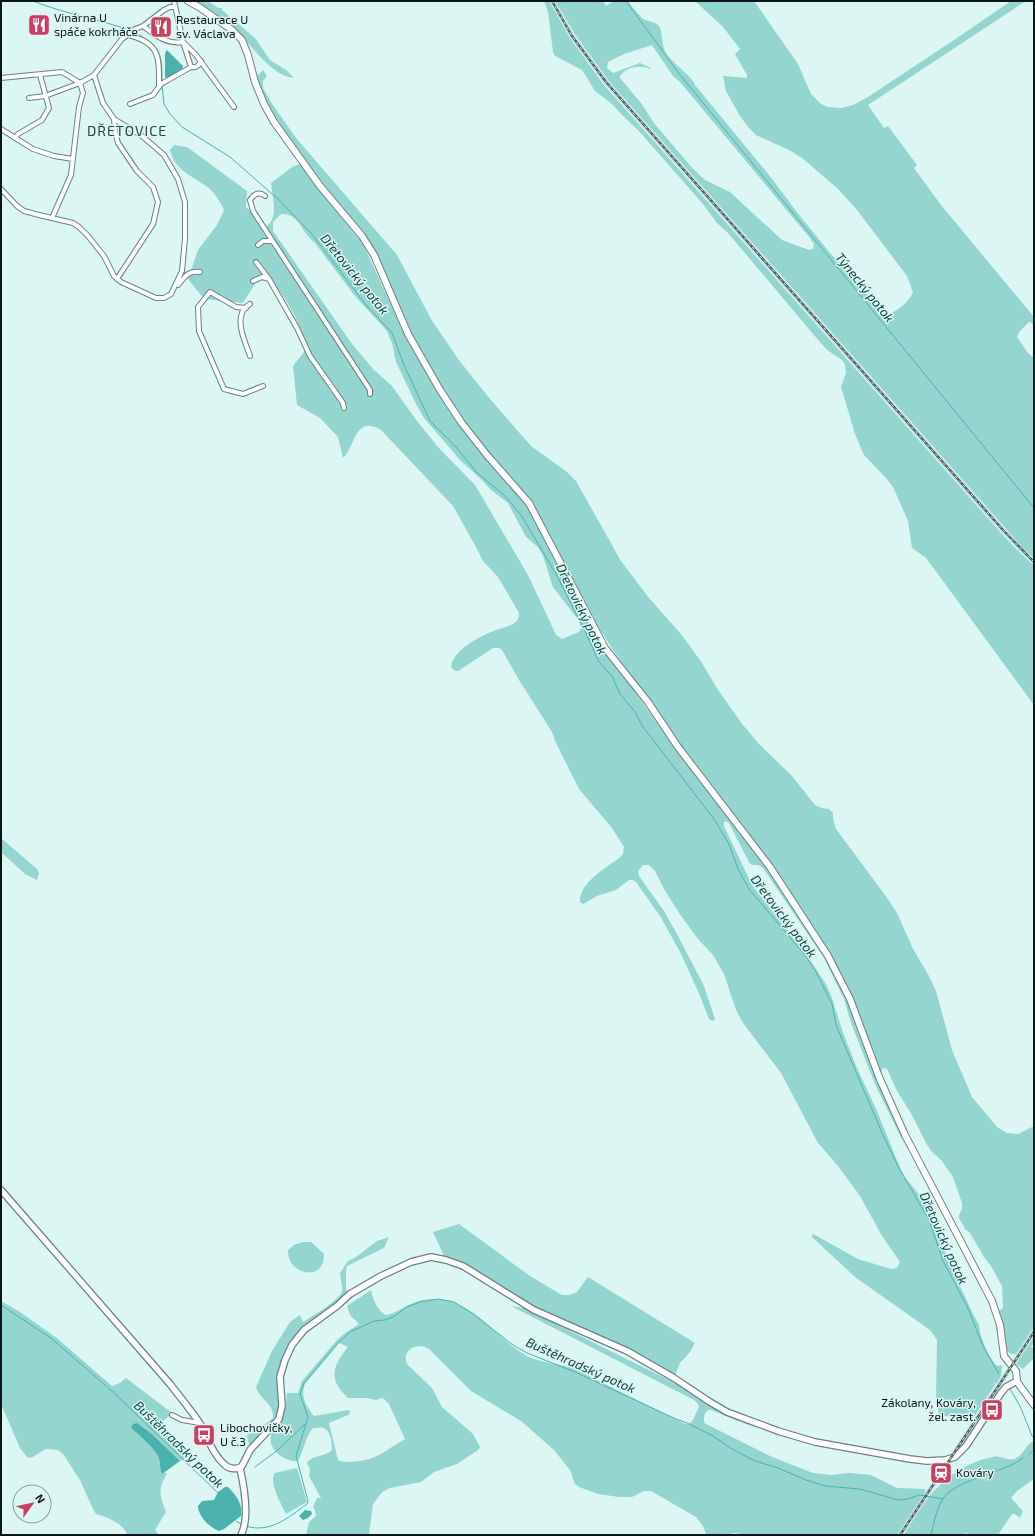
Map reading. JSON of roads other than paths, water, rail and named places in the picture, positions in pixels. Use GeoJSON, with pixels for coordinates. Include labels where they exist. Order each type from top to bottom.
{"type":"FeatureCollection","features":[{"type":"Feature","properties":{"kind":"main road"},"geometry":{"type":"LineString","coordinates":[[188,1],[200,7],[232,30],[242,40],[248,55],[255,82],[267,110],[320,186],[362,236],[374,255],[408,334],[440,390],[477,443],[529,503],[605,648],[648,702],[678,747],[770,867],[828,956],[850,999],[879,1077],[905,1135],[992,1301],[1000,1325],[1004,1356],[1016,1371],[1017,1381],[1034,1405]]}},
{"type":"Feature","properties":{"kind":"street"},"geometry":{"type":"LineString","coordinates":[[174,1],[183,42],[191,68]]}},
{"type":"Feature","properties":{"kind":"street"},"geometry":{"type":"LineString","coordinates":[[29,98],[45,96],[80,83],[94,75],[122,39],[164,10],[170,7],[175,7]]}},
{"type":"Feature","properties":{"kind":"street"},"geometry":{"type":"LineString","coordinates":[[142,26],[167,42],[183,42]]}},
{"type":"Feature","properties":{"kind":"street"},"geometry":{"type":"LineString","coordinates":[[129,34],[149,43],[158,56],[158,87]]}},
{"type":"Feature","properties":{"kind":"street"},"geometry":{"type":"LineString","coordinates":[[183,42],[201,61],[234,107]]}},
{"type":"Feature","properties":{"kind":"street"},"geometry":{"type":"LineString","coordinates":[[130,104],[153,95],[161,84],[191,68],[195,68],[201,61]]}},
{"type":"Feature","properties":{"kind":"street"},"geometry":{"type":"LineString","coordinates":[[1,78],[62,72],[80,83],[83,93],[79,107],[71,175],[52,218]]}},
{"type":"Feature","properties":{"kind":"street"},"geometry":{"type":"LineString","coordinates":[[15,138],[18,134],[42,120],[49,108],[40,75]]}},
{"type":"Feature","properties":{"kind":"street"},"geometry":{"type":"LineString","coordinates":[[94,75],[103,103],[114,119],[142,136],[164,155],[178,179],[185,202],[185,239],[182,271],[174,290]]}},
{"type":"Feature","properties":{"kind":"street"},"geometry":{"type":"LineString","coordinates":[[114,119],[118,143],[134,164],[137,171],[153,187],[158,202],[153,224],[117,279]]}},
{"type":"Feature","properties":{"kind":"street"},"geometry":{"type":"LineString","coordinates":[[1,129],[33,149],[54,156],[73,159]]}},
{"type":"Feature","properties":{"kind":"street"},"geometry":{"type":"LineString","coordinates":[[1,189],[17,206],[24,211],[73,223],[79,227],[104,256],[117,279],[156,298],[168,297],[189,272],[200,272]]}},
{"type":"Feature","properties":{"kind":"street"},"geometry":{"type":"LineString","coordinates":[[265,196],[259,193],[254,195],[250,200],[250,204],[370,390],[370,394]]}},
{"type":"Feature","properties":{"kind":"street"},"geometry":{"type":"LineString","coordinates":[[258,245],[263,241],[273,241]]}},
{"type":"Feature","properties":{"kind":"street"},"geometry":{"type":"LineString","coordinates":[[256,262],[269,279],[297,328],[310,356],[343,403],[344,408]]}},
{"type":"Feature","properties":{"kind":"street"},"geometry":{"type":"LineString","coordinates":[[253,281],[262,277],[269,279]]}},
{"type":"Feature","properties":{"kind":"street"},"geometry":{"type":"LineString","coordinates":[[246,308],[236,307],[210,292],[198,307],[198,331],[224,389],[243,394],[263,386]]}},
{"type":"Feature","properties":{"kind":"street"},"geometry":{"type":"LineString","coordinates":[[250,304],[242,311],[241,316],[242,328],[250,356]]}},
{"type":"Feature","properties":{"kind":"street"},"geometry":{"type":"LineString","coordinates":[[1,1190],[170,1384],[200,1423],[212,1447],[224,1464],[232,1468],[240,1468]]}},
{"type":"Feature","properties":{"kind":"street"},"geometry":{"type":"LineString","coordinates":[[241,1535],[246,1522],[246,1512],[240,1468],[250,1450],[279,1419],[282,1406],[280,1377],[285,1360],[292,1345],[304,1330],[337,1306],[350,1294],[381,1276],[411,1262],[431,1257],[463,1266],[534,1310],[627,1351],[674,1378],[727,1412],[778,1431],[837,1447],[910,1459],[938,1460],[951,1458],[960,1453],[966,1446],[1001,1393],[1009,1385],[1017,1381]]}},
{"type":"Feature","properties":{"kind":"street"},"geometry":{"type":"LineString","coordinates":[[172,1415],[182,1420],[200,1423]]}},
{"type":"Feature","properties":{"kind":"waterway","name":"Dřetovický potok"},"geometry":{"type":"LineString","coordinates":[[33,1],[132,31]]}},
{"type":"Feature","properties":{"kind":"waterway","name":"Týnecký potok"},"geometry":{"type":"LineString","coordinates":[[626,1],[680,75]]}},
{"type":"Feature","properties":{"kind":"waterway","name":"Dřetovický potok"},"geometry":{"type":"LineString","coordinates":[[134,32],[150,42],[158,51],[161,64],[162,82]]}},
{"type":"Feature","properties":{"kind":"waterway","name":"Týnecký potok"},"geometry":{"type":"LineString","coordinates":[[681,76],[1034,508]]}},
{"type":"Feature","properties":{"kind":"waterway","name":"Dřetovický potok"},"geometry":{"type":"LineString","coordinates":[[162,85],[164,104],[170,114],[182,127],[230,157],[279,200],[311,233],[366,305],[392,333],[404,365],[430,421],[457,448],[477,473],[505,496],[521,515],[556,574],[599,662],[612,676],[620,694],[635,712],[643,727],[714,819],[729,844],[738,869],[749,889],[805,955],[815,970],[832,1004],[836,1025],[883,1135],[899,1168],[929,1220],[943,1261],[967,1306],[983,1346],[999,1374]]}},
{"type":"Feature","properties":{"kind":"waterway","name":"Buštěhradský potok"},"geometry":{"type":"LineString","coordinates":[[246,1526],[255,1528],[271,1526],[286,1519],[307,1504],[308,1501],[296,1456],[308,1417],[300,1394],[304,1383],[339,1342],[350,1332],[374,1321],[385,1320],[393,1317],[407,1307],[420,1302],[438,1299],[454,1302],[473,1314],[513,1345],[527,1353],[575,1372],[687,1423],[713,1436],[732,1449],[755,1461],[825,1486],[860,1489],[898,1500],[908,1499],[919,1495],[943,1499]]}},
{"type":"Feature","properties":{"kind":"waterway","name":"Buštěhradský potok"},"geometry":{"type":"LineString","coordinates":[[1,1305],[51,1338],[112,1391],[218,1493]]}},
{"type":"Feature","properties":{"kind":"waterway","name":"Dřetovický potok"},"geometry":{"type":"LineString","coordinates":[[1010,1389],[1020,1406],[1034,1438]]}},
{"type":"Feature","properties":{"kind":"waterway"},"geometry":{"type":"LineString","coordinates":[[255,1467],[278,1450],[306,1423]]}},
{"type":"Feature","properties":{"kind":"waterway"},"geometry":{"type":"LineString","coordinates":[[1029,1454],[1034,1450]]}},
{"type":"Feature","properties":{"kind":"waterway"},"geometry":{"type":"LineString","coordinates":[[931,1535],[938,1508],[948,1493],[957,1487],[1014,1464],[1023,1458]]}},
{"type":"Feature","properties":{"kind":"waterway"},"geometry":{"type":"LineString","coordinates":[[213,1487],[222,1481]]}},
{"type":"Feature","properties":{"kind":"waterway","name":"Buštěhradský potok"},"geometry":{"type":"LineString","coordinates":[[236,1521],[241,1524]]}},
{"type":"Feature","properties":{"kind":"railway"},"geometry":{"type":"LineString","coordinates":[[552,1],[572,36],[606,82],[1003,530],[1034,562]]}},
{"type":"Feature","properties":{"kind":"railway"},"geometry":{"type":"LineString","coordinates":[[900,1535],[1034,1332]]}},
{"type":"Feature","properties":{"kind":"place","name":"Vinárna U spáče kokrháče"},"geometry":{"type":"Point","coordinates":[39,25]}},
{"type":"Feature","properties":{"kind":"place","name":"Restaurace U sv. Václava"},"geometry":{"type":"Point","coordinates":[161,27]}},
{"type":"Feature","properties":{"kind":"place","name":"Zákolany, Kováry, žel. zast."},"geometry":{"type":"Point","coordinates":[992,1410]}},
{"type":"Feature","properties":{"kind":"place","name":"Libochovičky, U č.3"},"geometry":{"type":"Point","coordinates":[204,1435]}},
{"type":"Feature","properties":{"kind":"place","name":"Kováry"},"geometry":{"type":"Point","coordinates":[941,1473]}},
{"type":"Feature","properties":{"kind":"district","name":"DŘETOVICE"},"geometry":{"type":"Point","coordinates":[127,131]}}]}
